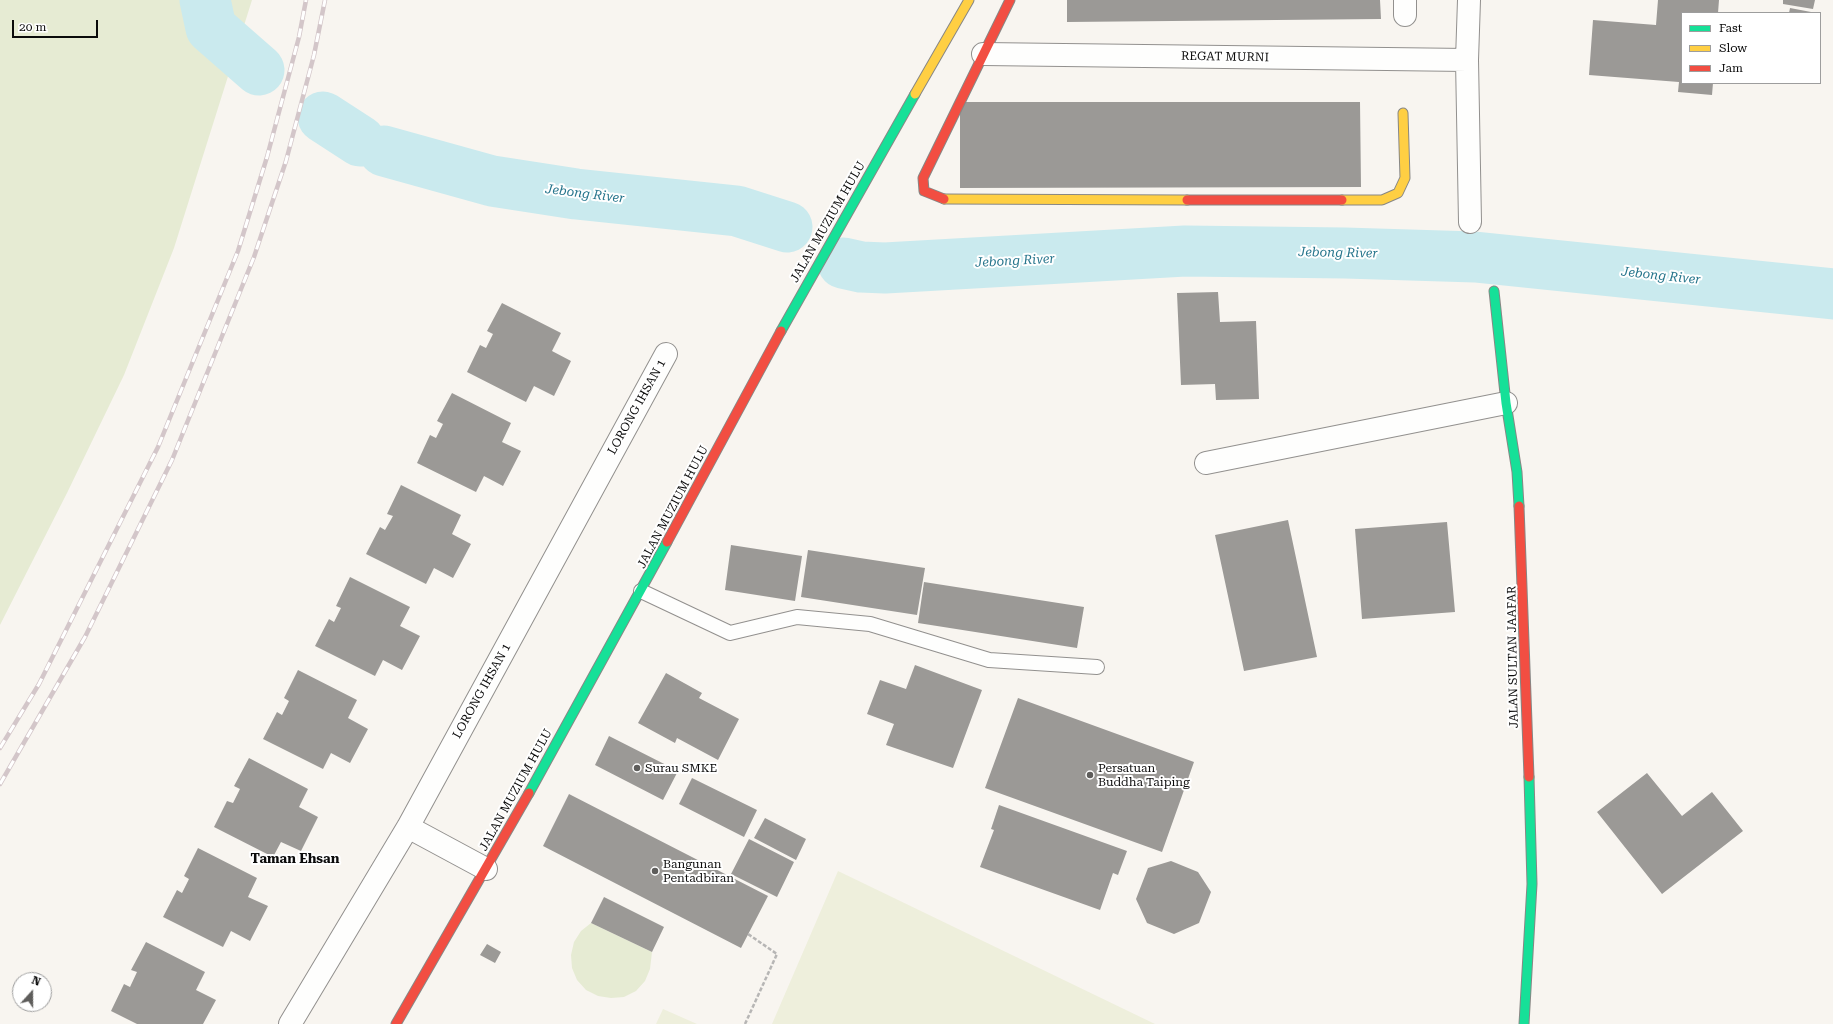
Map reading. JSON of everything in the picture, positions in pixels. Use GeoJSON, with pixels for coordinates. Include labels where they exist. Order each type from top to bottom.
{"type":"FeatureCollection","features":[{"type":"Feature","properties":{"kind":"street","name":"JALAN MUZIUM HULU"},"geometry":{"type":"LineString","coordinates":[[396,1024],[486,869],[641,591],[804,288],[969,0]]}},
{"type":"Feature","properties":{"kind":"street"},"geometry":{"type":"LineString","coordinates":[[1010,0],[923,178],[924,191],[941,199],[1382,200],[1398,193],[1405,178],[1403,113]]}},
{"type":"Feature","properties":{"kind":"street"},"geometry":{"type":"LineString","coordinates":[[1469,0],[1467,60],[1470,222]]}},
{"type":"Feature","properties":{"kind":"street","name":"REGAT MURNI"},"geometry":{"type":"LineString","coordinates":[[983,54],[1467,60]]}},
{"type":"Feature","properties":{"kind":"street","name":"JALAN SULTAN JAAFAR"},"geometry":{"type":"LineString","coordinates":[[1494,292],[1506,403],[1517,472],[1522,572],[1532,876],[1524,1024]]}},
{"type":"Feature","properties":{"kind":"street","name":"LORONG IHSAN 1"},"geometry":{"type":"LineString","coordinates":[[290,1024],[408,827],[666,354]]}},
{"type":"Feature","properties":{"kind":"street"},"geometry":{"type":"LineString","coordinates":[[1206,462],[1506,403]]}},
{"type":"Feature","properties":{"kind":"street"},"geometry":{"type":"LineString","coordinates":[[408,827],[486,869]]}},
{"type":"Feature","properties":{"kind":"lane"},"geometry":{"type":"LineString","coordinates":[[641,591],[730,633],[797,617],[870,624],[989,660],[1097,667]]}},
{"type":"Feature","properties":{"kind":"path"},"geometry":{"type":"LineString","coordinates":[[745,1024],[777,954],[748,934]]}},
{"type":"Feature","properties":{"kind":"green space"},"geometry":{"type":"Polygon","coordinates":[[[0,0],[252,0],[174,248],[124,375],[67,493],[0,625],[0,0]]]}},
{"type":"Feature","properties":{"kind":"green space"},"geometry":{"type":"Polygon","coordinates":[[[838,871],[1155,1024],[772,1024],[838,871]]]}},
{"type":"Feature","properties":{"kind":"green space"},"geometry":{"type":"Polygon","coordinates":[[[591,923],[652,952],[650,969],[645,981],[636,991],[624,997],[611,998],[598,996],[586,990],[577,980],[572,968],[571,955],[574,942],[581,931],[591,923]]]}},
{"type":"Feature","properties":{"kind":"green space"},"geometry":{"type":"Polygon","coordinates":[[[663,1009],[697,1024],[656,1024],[663,1009]]]}},
{"type":"Feature","properties":{"kind":"building"},"geometry":{"type":"Polygon","coordinates":[[[1067,0],[1380,0],[1381,19],[1067,22],[1067,0]]]}},
{"type":"Feature","properties":{"kind":"building"},"geometry":{"type":"Polygon","coordinates":[[[1658,0],[1719,0],[1718,12],[1681,12],[1681,84],[1713,84],[1712,95],[1678,92],[1679,82],[1589,75],[1593,20],[1656,25],[1658,0]]]}},
{"type":"Feature","properties":{"kind":"building"},"geometry":{"type":"Polygon","coordinates":[[[1783,0],[1815,0],[1813,9],[1783,4],[1783,0]]]}},
{"type":"Feature","properties":{"kind":"building"},"geometry":{"type":"Polygon","coordinates":[[[1790,8],[1811,12],[1789,12],[1790,8]]]}},
{"type":"Feature","properties":{"kind":"building"},"geometry":{"type":"Polygon","coordinates":[[[960,102],[1360,102],[1361,187],[960,188],[960,102]]]}},
{"type":"Feature","properties":{"kind":"building"},"geometry":{"type":"Polygon","coordinates":[[[1218,292],[1220,322],[1256,321],[1259,399],[1216,400],[1215,384],[1181,385],[1177,293],[1218,292]]]}},
{"type":"Feature","properties":{"kind":"building"},"geometry":{"type":"Polygon","coordinates":[[[502,303],[561,333],[552,351],[571,361],[554,396],[534,386],[526,402],[467,372],[480,345],[486,348],[493,334],[487,331],[502,303]]]}},
{"type":"Feature","properties":{"kind":"building"},"geometry":{"type":"Polygon","coordinates":[[[452,393],[511,423],[502,442],[521,451],[503,486],[484,476],[476,492],[417,463],[430,435],[436,438],[443,424],[437,421],[452,393]]]}},
{"type":"Feature","properties":{"kind":"building"},"geometry":{"type":"Polygon","coordinates":[[[401,485],[461,515],[452,534],[471,544],[453,578],[434,568],[426,584],[366,554],[380,527],[385,530],[393,516],[387,514],[401,485]]]}},
{"type":"Feature","properties":{"kind":"building"},"geometry":{"type":"Polygon","coordinates":[[[1288,520],[1317,657],[1244,671],[1215,535],[1288,520]]]}},
{"type":"Feature","properties":{"kind":"building"},"geometry":{"type":"Polygon","coordinates":[[[1447,522],[1455,612],[1362,619],[1355,529],[1447,522]]]}},
{"type":"Feature","properties":{"kind":"building"},"geometry":{"type":"Polygon","coordinates":[[[731,545],[802,556],[795,601],[725,590],[731,545]]]}},
{"type":"Feature","properties":{"kind":"building"},"geometry":{"type":"Polygon","coordinates":[[[808,550],[925,568],[917,615],[801,597],[808,550]]]}},
{"type":"Feature","properties":{"kind":"building"},"geometry":{"type":"Polygon","coordinates":[[[350,577],[410,607],[400,626],[420,636],[402,670],[383,660],[375,676],[315,646],[329,619],[334,622],[341,608],[336,606],[350,577]]]}},
{"type":"Feature","properties":{"kind":"building"},"geometry":{"type":"Polygon","coordinates":[[[924,582],[1084,607],[1077,648],[918,623],[924,582]]]}},
{"type":"Feature","properties":{"kind":"building"},"geometry":{"type":"Polygon","coordinates":[[[915,665],[982,690],[953,768],[886,745],[894,724],[867,714],[880,680],[906,689],[915,665]]]}},
{"type":"Feature","properties":{"kind":"building"},"geometry":{"type":"Polygon","coordinates":[[[298,670],[357,700],[348,718],[368,729],[350,763],[331,753],[323,769],[263,739],[277,712],[282,715],[289,701],[284,698],[298,670]]]}},
{"type":"Feature","properties":{"kind":"building"},"geometry":{"type":"Polygon","coordinates":[[[666,673],[702,693],[699,698],[739,719],[718,760],[677,738],[675,743],[638,723],[666,673]]]}},
{"type":"Feature","properties":{"kind":"building","name":"Persatuan Buddha Taiping"},"geometry":{"type":"Polygon","coordinates":[[[1018,698],[1194,762],[1162,852],[985,788],[1018,698]]]}},
{"type":"Feature","properties":{"kind":"building","name":"Surau SMKE"},"geometry":{"type":"Polygon","coordinates":[[[609,736],[678,771],[663,800],[595,765],[609,736]]]}},
{"type":"Feature","properties":{"kind":"building"},"geometry":{"type":"Polygon","coordinates":[[[249,758],[308,789],[299,807],[318,817],[301,851],[281,842],[273,857],[214,827],[227,801],[233,803],[240,789],[234,786],[249,758]]]}},
{"type":"Feature","properties":{"kind":"building"},"geometry":{"type":"Polygon","coordinates":[[[1647,773],[1682,816],[1712,792],[1743,831],[1662,894],[1597,812],[1647,773]]]}},
{"type":"Feature","properties":{"kind":"building"},"geometry":{"type":"Polygon","coordinates":[[[692,778],[757,810],[744,837],[679,804],[692,778]]]}},
{"type":"Feature","properties":{"kind":"building","name":"Bangunan Pentadbiran"},"geometry":{"type":"Polygon","coordinates":[[[569,794],[768,896],[741,948],[543,846],[569,794]]]}},
{"type":"Feature","properties":{"kind":"building"},"geometry":{"type":"Polygon","coordinates":[[[999,805],[1127,851],[1118,875],[1113,873],[1100,910],[980,867],[994,830],[991,829],[999,805]]]}},
{"type":"Feature","properties":{"kind":"building"},"geometry":{"type":"Polygon","coordinates":[[[765,818],[806,839],[796,860],[754,838],[765,818]]]}},
{"type":"Feature","properties":{"kind":"building"},"geometry":{"type":"Polygon","coordinates":[[[749,839],[794,862],[777,897],[731,874],[749,839]]]}},
{"type":"Feature","properties":{"kind":"building"},"geometry":{"type":"Polygon","coordinates":[[[198,848],[257,878],[248,897],[268,906],[250,941],[231,931],[223,947],[163,917],[177,890],[182,893],[189,879],[184,876],[198,848]]]}},
{"type":"Feature","properties":{"kind":"building"},"geometry":{"type":"Polygon","coordinates":[[[1171,861],[1198,872],[1211,892],[1199,923],[1174,934],[1147,923],[1136,899],[1148,868],[1171,861]]]}},
{"type":"Feature","properties":{"kind":"building"},"geometry":{"type":"Polygon","coordinates":[[[604,897],[664,927],[652,952],[591,923],[604,897]]]}},
{"type":"Feature","properties":{"kind":"building"},"geometry":{"type":"Polygon","coordinates":[[[146,942],[205,972],[196,990],[216,1000],[203,1024],[137,1024],[111,1011],[124,984],[130,987],[137,972],[131,970],[146,942]]]}},
{"type":"Feature","properties":{"kind":"building"},"geometry":{"type":"Polygon","coordinates":[[[487,944],[501,952],[495,963],[480,955],[487,944]]]}},
{"type":"Feature","properties":{"kind":"waterway","name":"Jebong River"},"geometry":{"type":"LineString","coordinates":[[205,0],[211,28],[259,70]]}},
{"type":"Feature","properties":{"kind":"waterway","name":"Jebong River"},"geometry":{"type":"LineString","coordinates":[[323,117],[360,141]]}},
{"type":"Feature","properties":{"kind":"waterway","name":"Jebong River"},"geometry":{"type":"LineString","coordinates":[[384,151],[492,181],[576,194],[737,211],[787,227]]}},
{"type":"Feature","properties":{"kind":"waterway","name":"Jebong River"},"geometry":{"type":"LineString","coordinates":[[843,263],[861,267],[885,268],[1185,251],[1345,253],[1475,257],[1833,294]]}},
{"type":"Feature","properties":{"kind":"railway"},"geometry":{"type":"LineString","coordinates":[[0,748],[39,684],[158,447],[238,251],[267,157],[299,37],[306,0]]}},
{"type":"Feature","properties":{"kind":"railway"},"geometry":{"type":"LineString","coordinates":[[0,784],[85,637],[172,460],[254,257],[286,161],[314,55],[325,0]]}},
{"type":"Feature","properties":{"kind":"traffic: fast"},"geometry":{"type":"LineString","coordinates":[[781,331],[915,94]]}},
{"type":"Feature","properties":{"kind":"traffic: fast"},"geometry":{"type":"LineString","coordinates":[[1494,291],[1506,403],[1517,472],[1519,506]]}},
{"type":"Feature","properties":{"kind":"traffic: fast"},"geometry":{"type":"LineString","coordinates":[[529,793],[667,542]]}},
{"type":"Feature","properties":{"kind":"traffic: fast"},"geometry":{"type":"LineString","coordinates":[[1524,1024],[1532,884],[1529,777]]}},
{"type":"Feature","properties":{"kind":"traffic: slow"},"geometry":{"type":"LineString","coordinates":[[915,94],[969,0]]}},
{"type":"Feature","properties":{"kind":"traffic: slow"},"geometry":{"type":"LineString","coordinates":[[1342,200],[1382,200],[1398,193],[1405,178],[1403,113]]}},
{"type":"Feature","properties":{"kind":"traffic: slow"},"geometry":{"type":"LineString","coordinates":[[944,199],[1187,200]]}},
{"type":"Feature","properties":{"kind":"traffic: jam"},"geometry":{"type":"LineString","coordinates":[[944,199],[924,191],[923,178],[1010,0]]}},
{"type":"Feature","properties":{"kind":"traffic: jam"},"geometry":{"type":"LineString","coordinates":[[1187,200],[1342,200]]}},
{"type":"Feature","properties":{"kind":"traffic: jam"},"geometry":{"type":"LineString","coordinates":[[667,542],[781,331]]}},
{"type":"Feature","properties":{"kind":"traffic: jam"},"geometry":{"type":"LineString","coordinates":[[1519,506],[1529,777]]}},
{"type":"Feature","properties":{"kind":"traffic: jam"},"geometry":{"type":"LineString","coordinates":[[396,1024],[529,793]]}},
{"type":"Feature","properties":{"kind":"place","name":"Surau SMKE"},"geometry":{"type":"Point","coordinates":[637,768]}},
{"type":"Feature","properties":{"kind":"place","name":"Persatuan Buddha Taiping"},"geometry":{"type":"Point","coordinates":[1090,775]}},
{"type":"Feature","properties":{"kind":"place","name":"Bangunan Pentadbiran"},"geometry":{"type":"Point","coordinates":[655,871]}},
{"type":"Feature","properties":{"kind":"district","name":"Taman Ehsan"},"geometry":{"type":"Point","coordinates":[295,859]}}]}
